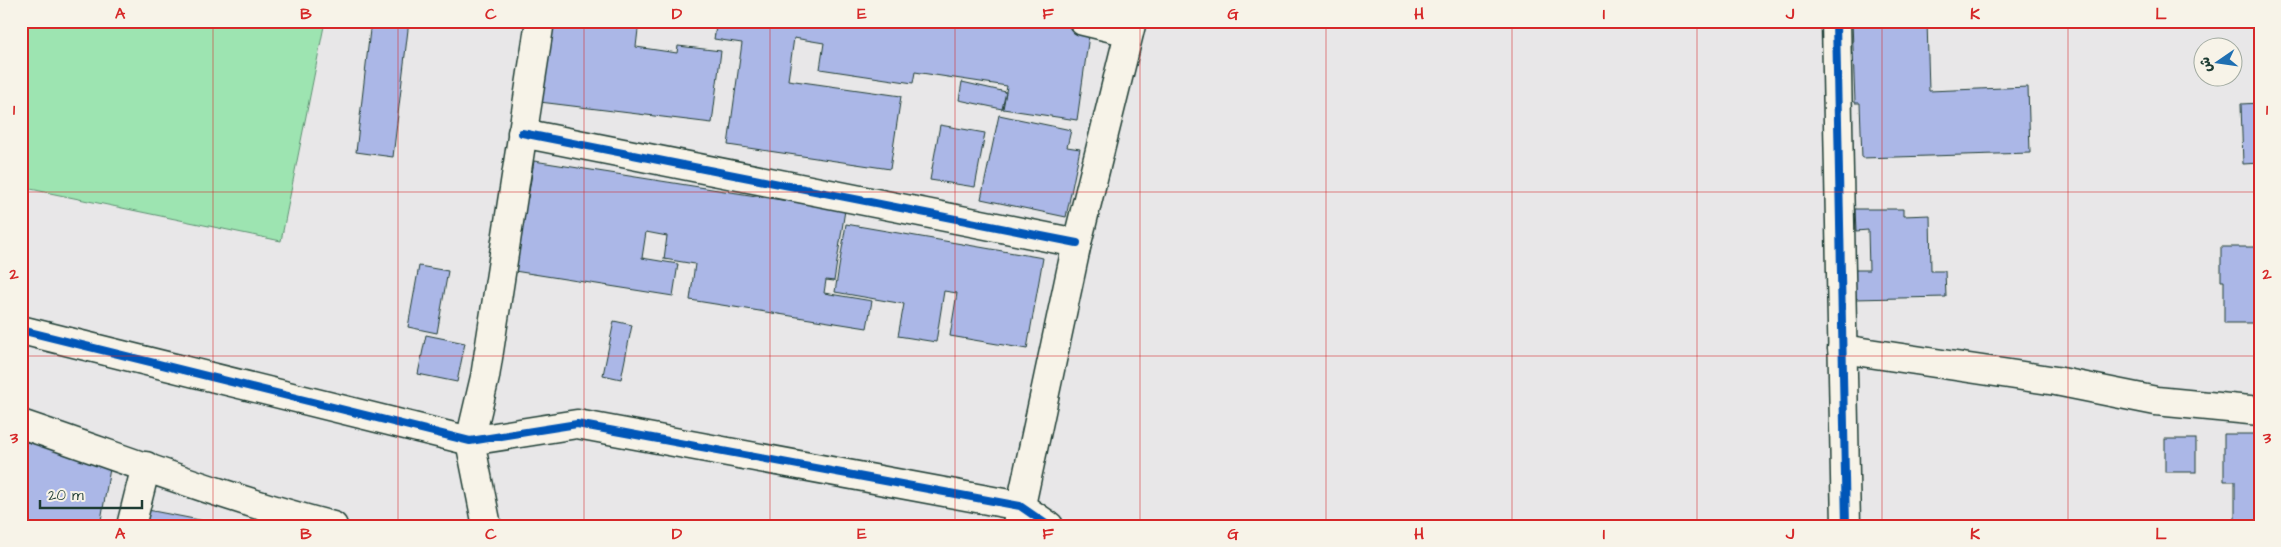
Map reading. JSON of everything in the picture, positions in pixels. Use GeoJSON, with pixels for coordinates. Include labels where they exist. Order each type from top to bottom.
{"type":"FeatureCollection","features":[{"type":"Feature","properties":{"kind":"street"},"geometry":{"type":"LineString","coordinates":[[487,526],[470,441],[485,377],[540,21]]}},
{"type":"Feature","properties":{"kind":"street"},"geometry":{"type":"LineString","coordinates":[[1018,516],[1077,243],[1130,26],[1083,21]]}},
{"type":"Feature","properties":{"kind":"street"},"geometry":{"type":"LineString","coordinates":[[1836,21],[1846,526]]}},
{"type":"Feature","properties":{"kind":"street"},"geometry":{"type":"LineString","coordinates":[[522,132],[1077,243]]}},
{"type":"Feature","properties":{"kind":"street"},"geometry":{"type":"LineString","coordinates":[[21,330],[470,441],[577,424],[1018,516],[1049,526]]}},
{"type":"Feature","properties":{"kind":"street"},"geometry":{"type":"LineString","coordinates":[[1842,349],[2056,381],[2156,401],[2260,411]]}},
{"type":"Feature","properties":{"kind":"street"},"geometry":{"type":"LineString","coordinates":[[21,424],[146,466],[192,484],[333,526]]}},
{"type":"Feature","properties":{"kind":"street"},"geometry":{"type":"LineString","coordinates":[[131,526],[146,466]]}},
{"type":"Feature","properties":{"kind":"green space"},"geometry":{"type":"Polygon","coordinates":[[[21,21],[325,21],[281,241],[21,187],[21,21]]]}},
{"type":"Feature","properties":{"kind":"building"},"geometry":{"type":"Polygon","coordinates":[[[371,21],[409,21],[393,157],[356,152],[371,21]]]}},
{"type":"Feature","properties":{"kind":"building"},"geometry":{"type":"Polygon","coordinates":[[[525,21],[639,21],[636,47],[677,53],[678,46],[721,51],[712,123],[515,99],[525,21]]]}},
{"type":"Feature","properties":{"kind":"building"},"geometry":{"type":"Polygon","coordinates":[[[693,21],[1091,21],[1077,120],[1003,109],[1007,86],[915,72],[913,83],[820,69],[824,43],[794,38],[788,80],[901,96],[890,169],[728,145],[742,43],[714,39],[716,27],[693,24],[693,21]]]}},
{"type":"Feature","properties":{"kind":"building"},"geometry":{"type":"Polygon","coordinates":[[[1852,21],[1927,21],[1929,91],[2028,87],[2030,153],[1862,158],[1860,103],[1855,103],[1852,21]]]}},
{"type":"Feature","properties":{"kind":"building"},"geometry":{"type":"Polygon","coordinates":[[[962,82],[1006,92],[1002,109],[959,100],[962,82]]]}},
{"type":"Feature","properties":{"kind":"building"},"geometry":{"type":"Polygon","coordinates":[[[2260,103],[2260,163],[2243,164],[2241,104],[2260,103]]]}},
{"type":"Feature","properties":{"kind":"building"},"geometry":{"type":"Polygon","coordinates":[[[999,115],[1071,130],[1067,147],[1080,149],[1066,217],[981,199],[999,115]]]}},
{"type":"Feature","properties":{"kind":"building"},"geometry":{"type":"Polygon","coordinates":[[[940,125],[985,133],[975,187],[930,180],[940,125]]]}},
{"type":"Feature","properties":{"kind":"building"},"geometry":{"type":"Polygon","coordinates":[[[534,161],[845,210],[834,281],[826,280],[824,293],[872,301],[867,328],[690,300],[695,264],[664,259],[667,236],[646,232],[642,258],[678,264],[673,296],[508,270],[519,197],[528,198],[534,161]]]}},
{"type":"Feature","properties":{"kind":"building"},"geometry":{"type":"Polygon","coordinates":[[[1855,209],[1903,209],[1903,216],[1930,215],[1931,271],[1945,271],[1946,297],[1854,299],[1854,270],[1869,270],[1868,230],[1856,231],[1855,209]]]}},
{"type":"Feature","properties":{"kind":"building"},"geometry":{"type":"Polygon","coordinates":[[[846,224],[1043,258],[1027,349],[950,336],[957,293],[944,291],[936,342],[898,336],[904,304],[835,292],[846,224]]]}},
{"type":"Feature","properties":{"kind":"building"},"geometry":{"type":"Polygon","coordinates":[[[2221,247],[2260,247],[2260,341],[2254,341],[2254,323],[2224,323],[2224,281],[2221,281],[2221,247]]]}},
{"type":"Feature","properties":{"kind":"building"},"geometry":{"type":"Polygon","coordinates":[[[419,266],[448,271],[437,333],[408,327],[419,266]]]}},
{"type":"Feature","properties":{"kind":"building"},"geometry":{"type":"Polygon","coordinates":[[[614,321],[632,325],[621,379],[603,375],[614,321]]]}},
{"type":"Feature","properties":{"kind":"building"},"geometry":{"type":"Polygon","coordinates":[[[426,335],[465,343],[457,382],[418,374],[426,335]]]}},
{"type":"Feature","properties":{"kind":"building"},"geometry":{"type":"Polygon","coordinates":[[[2224,434],[2260,434],[2260,526],[2235,526],[2235,481],[2224,481],[2224,434]]]}},
{"type":"Feature","properties":{"kind":"building"},"geometry":{"type":"Polygon","coordinates":[[[2165,439],[2196,439],[2196,472],[2165,472],[2165,439]]]}},
{"type":"Feature","properties":{"kind":"building"},"geometry":{"type":"Polygon","coordinates":[[[21,441],[112,457],[100,526],[21,526],[21,441]]]}},
{"type":"Feature","properties":{"kind":"building"},"geometry":{"type":"Polygon","coordinates":[[[148,510],[230,526],[145,526],[148,510]]]}},
{"type":"Feature","properties":{"kind":"cycle path"},"geometry":{"type":"LineString","coordinates":[[1836,21],[1846,526]]}},
{"type":"Feature","properties":{"kind":"cycle path"},"geometry":{"type":"LineString","coordinates":[[522,133],[1077,243]]}},
{"type":"Feature","properties":{"kind":"cycle path"},"geometry":{"type":"LineString","coordinates":[[21,330],[470,441],[577,424],[1020,506],[1049,526]]}}]}
